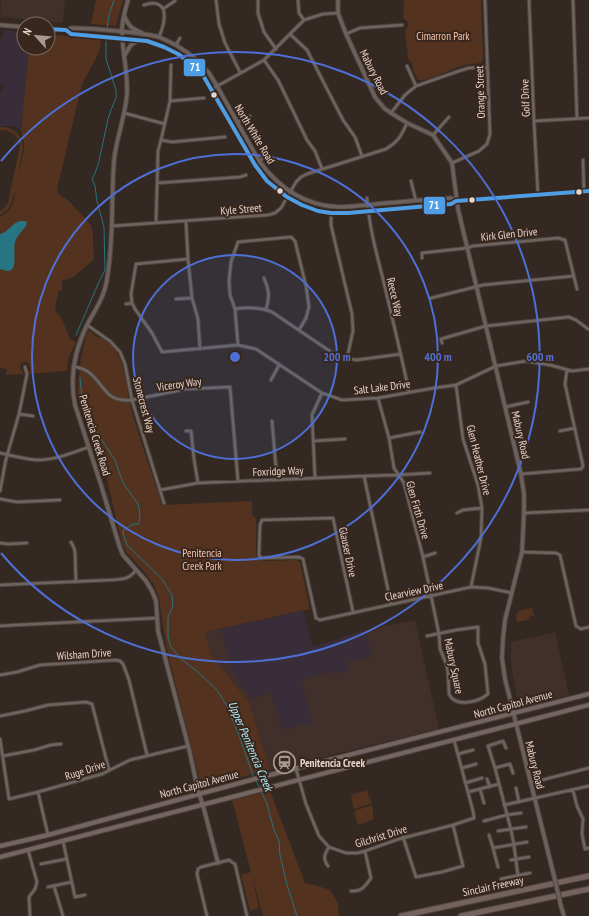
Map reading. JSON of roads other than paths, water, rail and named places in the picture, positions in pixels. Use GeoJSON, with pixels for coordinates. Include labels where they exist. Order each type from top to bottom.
{"type":"FeatureCollection","features":[{"type":"Feature","properties":{"kind":"highway","name":"Sinclair Freeway"},"geometry":{"type":"LineString","coordinates":[[400,916],[589,876]]}},
{"type":"Feature","properties":{"kind":"highway","name":"Sinclair Freeway"},"geometry":{"type":"LineString","coordinates":[[461,916],[589,889]]}},
{"type":"Feature","properties":{"kind":"main road","name":"Penitencia Creek Road"},"geometry":{"type":"LineString","coordinates":[[128,0],[122,32],[128,79],[127,95],[116,143],[110,260],[107,281],[100,300],[87,325],[74,361],[72,381],[73,396],[120,548],[123,555],[146,581],[156,601],[158,631],[162,648],[169,669],[218,863]]}},
{"type":"Feature","properties":{"kind":"main road","name":"Mabury Road"},"geometry":{"type":"LineString","coordinates":[[338,0],[338,13],[346,34],[375,97],[384,108],[407,123],[433,135],[452,163],[456,201],[496,366],[521,474],[524,494],[522,552],[502,638],[502,658],[505,679],[564,916]]}},
{"type":"Feature","properties":{"kind":"main road"},"geometry":{"type":"LineString","coordinates":[[124,15],[130,27],[144,34]]}},
{"type":"Feature","properties":{"kind":"main road"},"geometry":{"type":"LineString","coordinates":[[0,25],[16,26]]}},
{"type":"Feature","properties":{"kind":"main road","name":"North White Road"},"geometry":{"type":"LineString","coordinates":[[66,30],[72,28],[95,29],[144,34],[159,37],[176,45],[188,53],[209,73],[259,161],[267,171],[290,192],[304,199],[316,204],[341,207],[451,198],[456,201]]}},
{"type":"Feature","properties":{"kind":"main road"},"geometry":{"type":"LineString","coordinates":[[56,29],[66,30]]}},
{"type":"Feature","properties":{"kind":"main road","name":"North White Road"},"geometry":{"type":"LineString","coordinates":[[66,30],[71,34],[148,41],[174,51],[193,64],[212,89],[255,165],[267,181],[287,197],[302,205],[318,210],[331,212],[368,211],[451,204],[456,201],[589,191]]}},
{"type":"Feature","properties":{"kind":"main road"},"geometry":{"type":"LineString","coordinates":[[124,57],[131,45],[139,40]]}},
{"type":"Feature","properties":{"kind":"main road","name":"North Capitol Avenue"},"geometry":{"type":"LineString","coordinates":[[0,846],[262,777],[589,694]]}},
{"type":"Feature","properties":{"kind":"main road","name":"North Capitol Avenue"},"geometry":{"type":"LineString","coordinates":[[0,857],[589,705]]}},
{"type":"Feature","properties":{"kind":"street"},"geometry":{"type":"LineString","coordinates":[[216,0],[218,24],[225,43],[240,72]]}},
{"type":"Feature","properties":{"kind":"street"},"geometry":{"type":"LineString","coordinates":[[258,0],[258,13],[264,32],[276,49]]}},
{"type":"Feature","properties":{"kind":"street"},"geometry":{"type":"LineString","coordinates":[[298,0],[299,13],[304,20]]}},
{"type":"Feature","properties":{"kind":"street","name":"Orange Street"},"geometry":{"type":"LineString","coordinates":[[452,163],[479,151],[487,144],[490,134],[486,0]]}},
{"type":"Feature","properties":{"kind":"street","name":"Golf Drive"},"geometry":{"type":"LineString","coordinates":[[530,0],[538,195]]}},
{"type":"Feature","properties":{"kind":"street"},"geometry":{"type":"LineString","coordinates":[[573,0],[577,118]]}},
{"type":"Feature","properties":{"kind":"street"},"geometry":{"type":"LineString","coordinates":[[163,9],[175,1]]}},
{"type":"Feature","properties":{"kind":"street"},"geometry":{"type":"LineString","coordinates":[[144,5],[150,2],[160,6],[163,9],[165,15],[159,37]]}},
{"type":"Feature","properties":{"kind":"street"},"geometry":{"type":"LineString","coordinates":[[212,89],[240,72],[264,60],[304,20],[323,14],[338,13]]}},
{"type":"Feature","properties":{"kind":"street"},"geometry":{"type":"LineString","coordinates":[[346,34],[360,28],[402,25]]}},
{"type":"Feature","properties":{"kind":"street"},"geometry":{"type":"LineString","coordinates":[[290,34],[307,50],[343,120],[355,137],[362,156]]}},
{"type":"Feature","properties":{"kind":"street"},"geometry":{"type":"LineString","coordinates":[[176,45],[180,38]]}},
{"type":"Feature","properties":{"kind":"street"},"geometry":{"type":"LineString","coordinates":[[264,60],[278,80],[307,140],[315,151],[322,169]]}},
{"type":"Feature","properties":{"kind":"street"},"geometry":{"type":"LineString","coordinates":[[156,223],[158,151],[170,101],[171,65]]}},
{"type":"Feature","properties":{"kind":"street"},"geometry":{"type":"LineString","coordinates":[[407,66],[416,86]]}},
{"type":"Feature","properties":{"kind":"street"},"geometry":{"type":"LineString","coordinates":[[392,113],[404,95],[416,86],[469,68],[487,66]]}},
{"type":"Feature","properties":{"kind":"street"},"geometry":{"type":"LineString","coordinates":[[170,101],[204,98]]}},
{"type":"Feature","properties":{"kind":"street"},"geometry":{"type":"LineString","coordinates":[[124,113],[165,124]]}},
{"type":"Feature","properties":{"kind":"street"},"geometry":{"type":"LineString","coordinates":[[238,122],[250,116]]}},
{"type":"Feature","properties":{"kind":"street"},"geometry":{"type":"LineString","coordinates":[[433,135],[449,117]]}},
{"type":"Feature","properties":{"kind":"street"},"geometry":{"type":"LineString","coordinates":[[534,121],[589,118]]}},
{"type":"Feature","properties":{"kind":"street","name":"Kyle Street"},"geometry":{"type":"LineString","coordinates":[[112,226],[186,222],[268,215],[275,213],[282,208],[296,182],[301,177],[386,149],[394,144],[400,137],[407,123]]}},
{"type":"Feature","properties":{"kind":"street"},"geometry":{"type":"LineString","coordinates":[[161,140],[172,142],[226,137]]}},
{"type":"Feature","properties":{"kind":"street"},"geometry":{"type":"LineString","coordinates":[[259,161],[268,155]]}},
{"type":"Feature","properties":{"kind":"street"},"geometry":{"type":"LineString","coordinates":[[582,160],[584,191]]}},
{"type":"Feature","properties":{"kind":"street"},"geometry":{"type":"LineString","coordinates":[[157,183],[240,177],[246,175]]}},
{"type":"Feature","properties":{"kind":"street"},"geometry":{"type":"LineString","coordinates":[[411,180],[416,200]]}},
{"type":"Feature","properties":{"kind":"street","name":"Reece Way"},"geometry":{"type":"LineString","coordinates":[[367,198],[375,247],[409,392]]}},
{"type":"Feature","properties":{"kind":"street"},"geometry":{"type":"LineString","coordinates":[[331,212],[331,225],[352,314],[353,331],[347,358]]}},
{"type":"Feature","properties":{"kind":"street"},"geometry":{"type":"LineString","coordinates":[[186,222],[192,298],[198,319],[200,348]]}},
{"type":"Feature","properties":{"kind":"street"},"geometry":{"type":"LineString","coordinates":[[238,345],[235,309],[230,296],[229,281],[231,262],[238,242],[291,237],[295,241],[306,286],[309,307],[306,318],[299,330]]}},
{"type":"Feature","properties":{"kind":"street","name":"Kirk Glen Drive"},"geometry":{"type":"LineString","coordinates":[[422,258],[422,253],[473,246],[558,238],[565,240],[574,276]]}},
{"type":"Feature","properties":{"kind":"street"},"geometry":{"type":"LineString","coordinates":[[126,304],[132,303],[131,294],[136,264],[188,259]]}},
{"type":"Feature","properties":{"kind":"street"},"geometry":{"type":"LineString","coordinates":[[431,298],[466,290],[476,286],[574,276],[577,289]]}},
{"type":"Feature","properties":{"kind":"street"},"geometry":{"type":"LineString","coordinates":[[264,278],[268,287],[269,296],[266,309]]}},
{"type":"Feature","properties":{"kind":"street"},"geometry":{"type":"LineString","coordinates":[[176,300],[192,298]]}},
{"type":"Feature","properties":{"kind":"street","name":"Salt Lake Drive"},"geometry":{"type":"LineString","coordinates":[[132,303],[152,333],[162,352],[238,345],[256,349],[322,394],[342,400],[378,398],[456,385],[496,366],[526,361],[572,371],[589,369]]}},
{"type":"Feature","properties":{"kind":"street"},"geometry":{"type":"LineString","coordinates":[[235,309],[250,307],[266,309],[337,356],[356,360],[401,354]]}},
{"type":"Feature","properties":{"kind":"street"},"geometry":{"type":"LineString","coordinates":[[442,343],[441,339],[486,326],[568,317],[576,320],[588,329]]}},
{"type":"Feature","properties":{"kind":"street","name":"Stonecrest Way"},"geometry":{"type":"LineString","coordinates":[[87,325],[110,341],[120,352],[125,364],[132,400],[164,503]]}},
{"type":"Feature","properties":{"kind":"street"},"geometry":{"type":"LineString","coordinates":[[271,380],[279,365]]}},
{"type":"Feature","properties":{"kind":"street","name":"Viceroy Way"},"geometry":{"type":"LineString","coordinates":[[74,366],[91,374],[111,397],[124,401],[186,389],[230,388],[238,481]]}},
{"type":"Feature","properties":{"kind":"street"},"geometry":{"type":"LineString","coordinates":[[0,491],[19,414],[27,374],[25,367]]}},
{"type":"Feature","properties":{"kind":"street"},"geometry":{"type":"LineString","coordinates":[[521,474],[580,469],[583,466],[565,384],[567,370]]}},
{"type":"Feature","properties":{"kind":"street","name":"Glen Heather Drive"},"geometry":{"type":"LineString","coordinates":[[456,385],[463,439],[478,485],[482,508],[481,538],[471,587]]}},
{"type":"Feature","properties":{"kind":"street"},"geometry":{"type":"LineString","coordinates":[[316,478],[312,415],[322,394]]}},
{"type":"Feature","properties":{"kind":"street","name":"Glen Firth Drive"},"geometry":{"type":"LineString","coordinates":[[378,398],[389,438],[394,468],[404,483],[423,557],[431,596]]}},
{"type":"Feature","properties":{"kind":"street"},"geometry":{"type":"LineString","coordinates":[[505,407],[528,402]]}},
{"type":"Feature","properties":{"kind":"street"},"geometry":{"type":"LineString","coordinates":[[19,414],[33,416]]}},
{"type":"Feature","properties":{"kind":"street"},"geometry":{"type":"LineString","coordinates":[[272,421],[277,480]]}},
{"type":"Feature","properties":{"kind":"street"},"geometry":{"type":"LineString","coordinates":[[560,431],[575,428]]}},
{"type":"Feature","properties":{"kind":"street"},"geometry":{"type":"LineString","coordinates":[[186,431],[191,432],[198,483]]}},
{"type":"Feature","properties":{"kind":"street"},"geometry":{"type":"LineString","coordinates":[[389,438],[420,432]]}},
{"type":"Feature","properties":{"kind":"street"},"geometry":{"type":"LineString","coordinates":[[313,441],[345,439]]}},
{"type":"Feature","properties":{"kind":"street"},"geometry":{"type":"LineString","coordinates":[[0,453],[38,460],[52,458],[89,447]]}},
{"type":"Feature","properties":{"kind":"street","name":"Foxridge Way"},"geometry":{"type":"LineString","coordinates":[[160,490],[198,483],[430,473]]}},
{"type":"Feature","properties":{"kind":"street"},"geometry":{"type":"LineString","coordinates":[[364,476],[392,604]]}},
{"type":"Feature","properties":{"kind":"street"},"geometry":{"type":"LineString","coordinates":[[0,499],[17,502],[60,500]]}},
{"type":"Feature","properties":{"kind":"street"},"geometry":{"type":"LineString","coordinates":[[457,513],[463,510],[482,508]]}},
{"type":"Feature","properties":{"kind":"street"},"geometry":{"type":"LineString","coordinates":[[524,513],[589,510]]}},
{"type":"Feature","properties":{"kind":"street","name":"Glauser Drive"},"geometry":{"type":"LineString","coordinates":[[320,620],[316,618],[303,559],[299,557],[261,558],[259,555],[260,525],[262,520],[333,518],[353,612]]}},
{"type":"Feature","properties":{"kind":"street"},"geometry":{"type":"LineString","coordinates":[[71,542],[75,552],[76,582]]}},
{"type":"Feature","properties":{"kind":"street"},"geometry":{"type":"LineString","coordinates":[[0,543],[27,543]]}},
{"type":"Feature","properties":{"kind":"street"},"geometry":{"type":"LineString","coordinates":[[522,552],[556,553],[560,555],[576,626],[581,629],[589,627]]}},
{"type":"Feature","properties":{"kind":"street","name":"Glen Firth Drive"},"geometry":{"type":"LineString","coordinates":[[423,557],[435,553]]}},
{"type":"Feature","properties":{"kind":"street"},"geometry":{"type":"LineString","coordinates":[[0,585],[127,578],[132,576],[137,570]]}},
{"type":"Feature","properties":{"kind":"street","name":"Clearview Drive"},"geometry":{"type":"LineString","coordinates":[[320,620],[471,587],[488,588],[512,593]]}},
{"type":"Feature","properties":{"kind":"street","name":"Mabury Square"},"geometry":{"type":"LineString","coordinates":[[427,636],[439,634],[456,630],[478,627],[478,643],[486,670],[488,694],[478,700],[465,702],[456,702],[451,697],[448,686],[448,672],[446,662],[440,649],[439,634],[431,596]]}},
{"type":"Feature","properties":{"kind":"street"},"geometry":{"type":"LineString","coordinates":[[0,626],[157,618]]}},
{"type":"Feature","properties":{"kind":"street","name":"Wilsham Drive"},"geometry":{"type":"LineString","coordinates":[[0,675],[17,672],[40,665],[120,661],[123,664],[129,680],[147,755]]}},
{"type":"Feature","properties":{"kind":"street"},"geometry":{"type":"LineString","coordinates":[[0,716],[25,711],[48,704],[88,702],[92,704],[109,770]]}},
{"type":"Feature","properties":{"kind":"street"},"geometry":{"type":"LineString","coordinates":[[0,739],[3,756],[61,744]]}},
{"type":"Feature","properties":{"kind":"street"},"geometry":{"type":"LineString","coordinates":[[454,739],[468,792],[499,784]]}},
{"type":"Feature","properties":{"kind":"street"},"geometry":{"type":"LineString","coordinates":[[506,748],[503,741],[488,746],[511,830],[518,876]]}},
{"type":"Feature","properties":{"kind":"street","name":"Ruge Drive"},"geometry":{"type":"LineString","coordinates":[[3,756],[8,799],[102,774],[130,760],[188,746]]}},
{"type":"Feature","properties":{"kind":"street"},"geometry":{"type":"LineString","coordinates":[[458,754],[473,750]]}},
{"type":"Feature","properties":{"kind":"street"},"geometry":{"type":"LineString","coordinates":[[462,768],[476,764]]}},
{"type":"Feature","properties":{"kind":"street"},"geometry":{"type":"LineString","coordinates":[[495,768],[510,764],[513,773]]}},
{"type":"Feature","properties":{"kind":"street"},"geometry":{"type":"LineString","coordinates":[[530,783],[589,768]]}},
{"type":"Feature","properties":{"kind":"street"},"geometry":{"type":"LineString","coordinates":[[296,769],[306,804],[319,836],[329,847],[324,855],[324,861],[328,866]]}},
{"type":"Feature","properties":{"kind":"street"},"geometry":{"type":"LineString","coordinates":[[466,783],[482,778]]}},
{"type":"Feature","properties":{"kind":"street"},"geometry":{"type":"LineString","coordinates":[[487,779],[490,787]]}},
{"type":"Feature","properties":{"kind":"street"},"geometry":{"type":"LineString","coordinates":[[504,805],[589,786]]}},
{"type":"Feature","properties":{"kind":"street"},"geometry":{"type":"LineString","coordinates":[[516,788],[519,802]]}},
{"type":"Feature","properties":{"kind":"street"},"geometry":{"type":"LineString","coordinates":[[480,789],[484,803]]}},
{"type":"Feature","properties":{"kind":"street"},"geometry":{"type":"LineString","coordinates":[[573,790],[577,806],[584,819],[582,834],[585,849],[589,848]]}},
{"type":"Feature","properties":{"kind":"street"},"geometry":{"type":"LineString","coordinates":[[38,792],[48,834]]}},
{"type":"Feature","properties":{"kind":"street","name":"Gilchrist Drive"},"geometry":{"type":"LineString","coordinates":[[329,847],[346,853],[358,853],[404,837],[453,825],[474,818],[468,792]]}},
{"type":"Feature","properties":{"kind":"street"},"geometry":{"type":"LineString","coordinates":[[484,821],[506,815],[521,813]]}},
{"type":"Feature","properties":{"kind":"street"},"geometry":{"type":"LineString","coordinates":[[404,837],[416,877],[442,872],[462,866],[453,825]]}},
{"type":"Feature","properties":{"kind":"street"},"geometry":{"type":"LineString","coordinates":[[498,831],[526,828]]}},
{"type":"Feature","properties":{"kind":"street"},"geometry":{"type":"LineString","coordinates":[[489,835],[494,848],[498,867]]}},
{"type":"Feature","properties":{"kind":"street"},"geometry":{"type":"LineString","coordinates":[[63,841],[75,897],[86,895]]}},
{"type":"Feature","properties":{"kind":"street"},"geometry":{"type":"LineString","coordinates":[[494,848],[527,842]]}},
{"type":"Feature","properties":{"kind":"street"},"geometry":{"type":"LineString","coordinates":[[28,850],[37,882],[29,898],[30,916]]}},
{"type":"Feature","properties":{"kind":"street"},"geometry":{"type":"LineString","coordinates":[[351,891],[363,889],[371,878],[365,851]]}},
{"type":"Feature","properties":{"kind":"street"},"geometry":{"type":"LineString","coordinates":[[511,860],[529,857]]}},
{"type":"Feature","properties":{"kind":"street"},"geometry":{"type":"LineString","coordinates":[[41,864],[66,859]]}},
{"type":"Feature","properties":{"kind":"street"},"geometry":{"type":"LineString","coordinates":[[207,916],[197,874],[198,869],[226,860],[232,861],[235,864],[247,916]]}},
{"type":"Feature","properties":{"kind":"street"},"geometry":{"type":"LineString","coordinates":[[501,879],[530,873]]}},
{"type":"Feature","properties":{"kind":"street"},"geometry":{"type":"LineString","coordinates":[[48,887],[72,882]]}},
{"type":"Feature","properties":{"kind":"street"},"geometry":{"type":"LineString","coordinates":[[54,886],[63,916]]}},
{"type":"Feature","properties":{"kind":"water"},"geometry":{"type":"Polygon","coordinates":[[[21,221],[26,221],[27,224],[15,242],[13,267],[11,270],[7,271],[0,269],[0,234],[21,221]]]}},
{"type":"Feature","properties":{"kind":"waterway","name":"Upper Penitencia Creek"},"geometry":{"type":"LineString","coordinates":[[107,28],[109,15],[114,0]]}},
{"type":"Feature","properties":{"kind":"waterway","name":"Upper Penitencia Creek"},"geometry":{"type":"LineString","coordinates":[[99,161],[108,119],[116,98],[116,90],[106,59],[106,39]]}},
{"type":"Feature","properties":{"kind":"waterway","name":"Upper Penitencia Creek"},"geometry":{"type":"LineString","coordinates":[[76,335],[105,270],[104,227],[97,201],[95,186],[92,179],[99,162]]}},
{"type":"Feature","properties":{"kind":"waterway","name":"Upper Penitencia Creek"},"geometry":{"type":"LineString","coordinates":[[80,378],[82,398],[90,418],[98,434],[115,460],[123,483],[138,504],[140,514],[139,524],[134,524],[124,529],[123,533],[127,545],[162,579],[172,595],[173,606],[168,617],[168,638],[171,647],[181,659],[197,671],[217,690],[227,706],[254,778]]}},
{"type":"Feature","properties":{"kind":"waterway","name":"Upper Penitencia Creek"},"geometry":{"type":"LineString","coordinates":[[256,781],[260,788]]}},
{"type":"Feature","properties":{"kind":"waterway","name":"Upper Penitencia Creek"},"geometry":{"type":"LineString","coordinates":[[261,791],[267,804],[274,830],[279,841],[280,855],[287,885],[297,916]]}},
{"type":"Feature","properties":{"kind":"place","name":"Penitencia Creek"},"geometry":{"type":"Point","coordinates":[285,763]}},
{"type":"Feature","properties":{"kind":"park label","name":"Cimarron Park"},"geometry":{"type":"Point","coordinates":[443,36]}},
{"type":"Feature","properties":{"kind":"park label","name":"Penitencia Creek Park"},"geometry":{"type":"Point","coordinates":[202,559]}}]}
